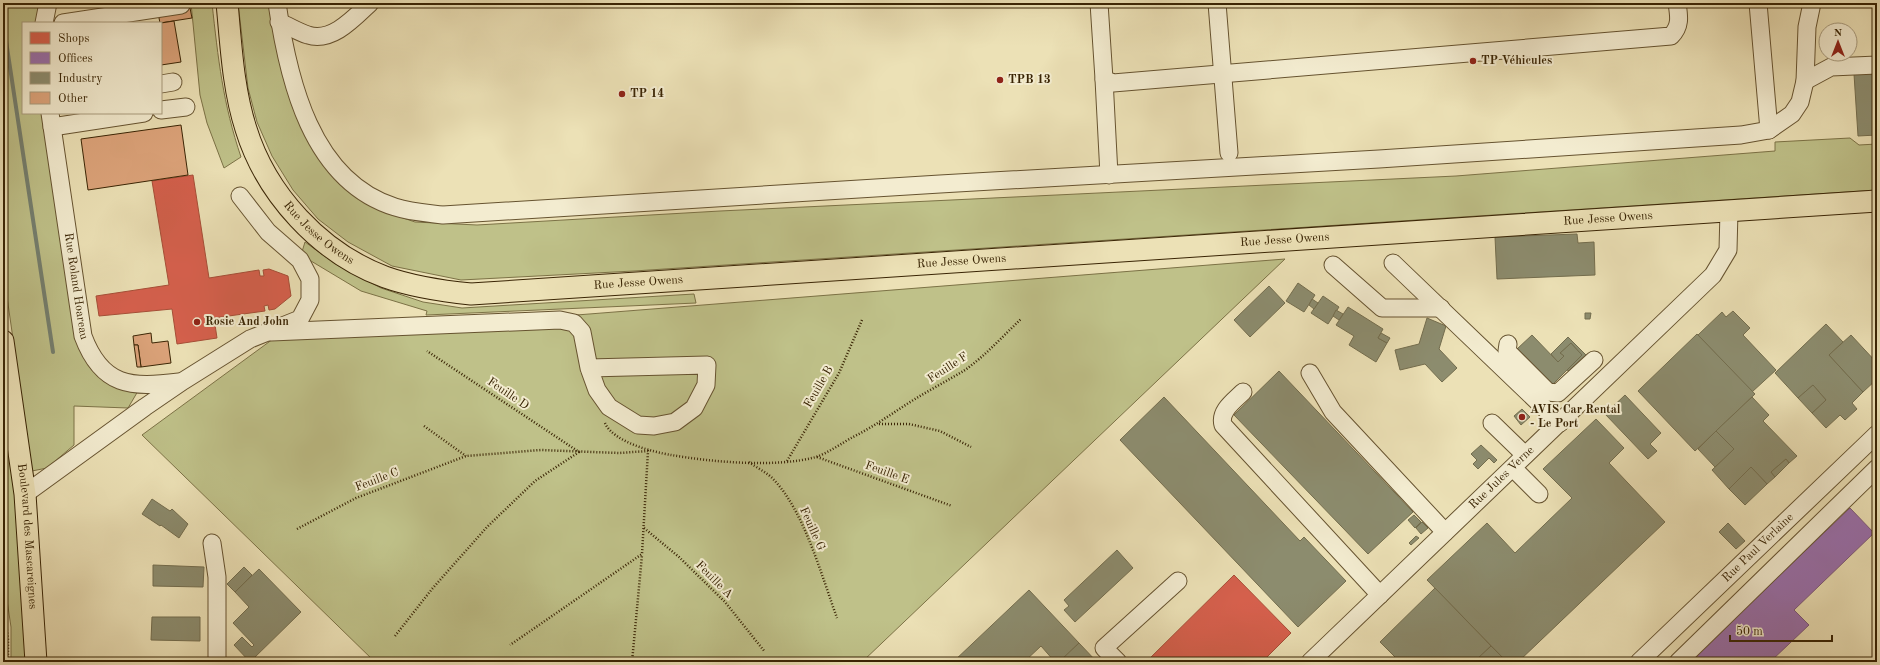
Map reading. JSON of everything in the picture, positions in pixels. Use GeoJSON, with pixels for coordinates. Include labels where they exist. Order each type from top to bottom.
{"type":"FeatureCollection","features":[{"type":"Feature","properties":{"kind":"main road","name":"Rue Jesse Owens"},"geometry":{"type":"LineString","coordinates":[[227,3],[235,84],[246,129],[262,166],[286,205],[313,232],[344,257],[384,277],[423,288],[471,294],[1877,201]]}},
{"type":"Feature","properties":{"kind":"main road","name":"Boulevard des Mascareignes"},"geometry":{"type":"LineString","coordinates":[[3,341],[25,494],[36,662]]}},
{"type":"Feature","properties":{"kind":"street"},"geometry":{"type":"LineString","coordinates":[[44,22],[48,3]]}},
{"type":"Feature","properties":{"kind":"street"},"geometry":{"type":"LineString","coordinates":[[277,3],[295,92],[315,138],[340,172],[364,192],[395,207],[443,215],[1379,160],[1741,135],[1769,130],[1792,114],[1800,102],[1805,81],[1807,28],[1812,3]]}},
{"type":"Feature","properties":{"kind":"street"},"geometry":{"type":"LineString","coordinates":[[280,22],[310,36],[325,35],[347,25],[370,3]]}},
{"type":"Feature","properties":{"kind":"street"},"geometry":{"type":"LineString","coordinates":[[1099,3],[1109,175]]}},
{"type":"Feature","properties":{"kind":"street"},"geometry":{"type":"LineString","coordinates":[[1217,3],[1229,153]]}},
{"type":"Feature","properties":{"kind":"street"},"geometry":{"type":"LineString","coordinates":[[1104,79],[1113,83],[1671,36],[1678,30],[1679,20],[1677,3]]}},
{"type":"Feature","properties":{"kind":"street"},"geometry":{"type":"LineString","coordinates":[[1758,3],[1769,130]]}},
{"type":"Feature","properties":{"kind":"street"},"geometry":{"type":"LineString","coordinates":[[70,22],[181,5]]}},
{"type":"Feature","properties":{"kind":"street"},"geometry":{"type":"LineString","coordinates":[[1805,81],[1831,67],[1877,64]]}},
{"type":"Feature","properties":{"kind":"street"},"geometry":{"type":"LineString","coordinates":[[162,110],[186,107]]}},
{"type":"Feature","properties":{"kind":"street"},"geometry":{"type":"LineString","coordinates":[[51,120],[131,114]]}},
{"type":"Feature","properties":{"kind":"street","name":"Rue Roland Hoareau"},"geometry":{"type":"LineString","coordinates":[[51,120],[84,336],[90,356],[103,370],[120,381],[140,384],[183,381]]}},
{"type":"Feature","properties":{"kind":"street"},"geometry":{"type":"LineString","coordinates":[[25,494],[183,381],[250,339],[271,332],[300,319],[310,300],[310,279],[300,260],[268,232],[240,196]]}},
{"type":"Feature","properties":{"kind":"street","name":"Rue Jules Verne"},"geometry":{"type":"LineString","coordinates":[[1310,662],[1713,275],[1728,250],[1729,211]]}},
{"type":"Feature","properties":{"kind":"street"},"geometry":{"type":"LineString","coordinates":[[1393,263],[1560,423]]}},
{"type":"Feature","properties":{"kind":"street"},"geometry":{"type":"LineString","coordinates":[[1333,265],[1382,308],[1441,308]]}},
{"type":"Feature","properties":{"kind":"street"},"geometry":{"type":"LineString","coordinates":[[271,332],[560,320],[574,323],[582,332],[589,368],[597,390],[609,407],[638,425],[654,426],[675,422],[694,408],[706,386],[707,365],[589,368]]}},
{"type":"Feature","properties":{"kind":"street"},"geometry":{"type":"LineString","coordinates":[[1508,344],[1507,351],[1548,392],[1558,393],[1590,363],[1603,381]]}},
{"type":"Feature","properties":{"kind":"street"},"geometry":{"type":"LineString","coordinates":[[1310,373],[1333,412],[1445,532]]}},
{"type":"Feature","properties":{"kind":"street"},"geometry":{"type":"LineString","coordinates":[[1242,392],[1225,411],[1222,420],[1223,425],[1380,594]]}},
{"type":"Feature","properties":{"kind":"street"},"geometry":{"type":"LineString","coordinates":[[1492,423],[1525,455]]}},
{"type":"Feature","properties":{"kind":"street","name":"Rue Paul Verlaine"},"geometry":{"type":"LineString","coordinates":[[1639,662],[1877,434]]}},
{"type":"Feature","properties":{"kind":"street"},"geometry":{"type":"LineString","coordinates":[[1513,468],[1539,494]]}},
{"type":"Feature","properties":{"kind":"street"},"geometry":{"type":"LineString","coordinates":[[1678,662],[1877,468]]}},
{"type":"Feature","properties":{"kind":"street"},"geometry":{"type":"LineString","coordinates":[[212,543],[217,577],[217,662]]}},
{"type":"Feature","properties":{"kind":"street"},"geometry":{"type":"LineString","coordinates":[[1118,662],[1104,648],[1178,581]]}},
{"type":"Feature","properties":{"kind":"path","name":"Feuille F"},"geometry":{"type":"LineString","coordinates":[[817,457],[878,424],[915,399],[966,369],[1021,319]]}},
{"type":"Feature","properties":{"kind":"path","name":"Feuille B"},"geometry":{"type":"LineString","coordinates":[[787,461],[839,373],[862,320]]}},
{"type":"Feature","properties":{"kind":"path","name":"Feuille D"},"geometry":{"type":"LineString","coordinates":[[427,350],[579,452]]}},
{"type":"Feature","properties":{"kind":"path"},"geometry":{"type":"LineString","coordinates":[[604,420],[606,427],[636,447],[648,451],[715,461],[787,461],[817,457]]}},
{"type":"Feature","properties":{"kind":"path"},"geometry":{"type":"LineString","coordinates":[[878,424],[909,424],[940,430],[971,447]]}},
{"type":"Feature","properties":{"kind":"path"},"geometry":{"type":"LineString","coordinates":[[424,426],[466,456]]}},
{"type":"Feature","properties":{"kind":"path","name":"Feuille C"},"geometry":{"type":"LineString","coordinates":[[297,529],[356,498],[466,456],[541,450],[619,453],[648,451]]}},
{"type":"Feature","properties":{"kind":"path"},"geometry":{"type":"LineString","coordinates":[[632,662],[644,528],[643,515],[648,451]]}},
{"type":"Feature","properties":{"kind":"path"},"geometry":{"type":"LineString","coordinates":[[395,636],[432,589],[487,527],[534,481],[579,452]]}},
{"type":"Feature","properties":{"kind":"path","name":"Feuille E"},"geometry":{"type":"LineString","coordinates":[[817,457],[952,506]]}},
{"type":"Feature","properties":{"kind":"path","name":"Feuille G"},"geometry":{"type":"LineString","coordinates":[[749,462],[774,479],[787,497],[808,538],[837,618]]}},
{"type":"Feature","properties":{"kind":"path","name":"Feuille A"},"geometry":{"type":"LineString","coordinates":[[644,528],[679,557],[725,602],[765,652]]}},
{"type":"Feature","properties":{"kind":"path"},"geometry":{"type":"LineString","coordinates":[[510,645],[642,554]]}},
{"type":"Feature","properties":{"kind":"path"},"geometry":{"type":"LineString","coordinates":[[3,603],[8,638],[8,662]]}},
{"type":"Feature","properties":{"kind":"green space"},"geometry":{"type":"Polygon","coordinates":[[[3,3],[41,3],[37,22],[22,22],[22,114],[45,114],[80,350],[91,368],[103,380],[127,390],[138,391],[128,408],[74,406],[74,445],[47,468],[32,471],[3,269],[3,3]]]}},
{"type":"Feature","properties":{"kind":"green space"},"geometry":{"type":"Polygon","coordinates":[[[191,3],[212,3],[225,99],[241,157],[224,168],[207,123],[200,95],[191,3]]]}},
{"type":"Feature","properties":{"kind":"green space"},"geometry":{"type":"Polygon","coordinates":[[[238,3],[271,3],[281,59],[292,105],[314,146],[338,183],[377,209],[415,222],[477,225],[720,211],[1456,176],[1775,151],[1775,142],[1850,138],[1859,145],[1877,144],[1877,190],[634,271],[461,280],[392,266],[348,242],[318,219],[293,190],[272,156],[257,122],[248,88],[238,3]]]}},
{"type":"Feature","properties":{"kind":"green space"},"geometry":{"type":"Polygon","coordinates":[[[305,242],[337,265],[381,288],[423,302],[462,308],[694,294],[696,303],[426,315],[427,311],[361,291],[301,255],[305,242]]]}},
{"type":"Feature","properties":{"kind":"green space"},"geometry":{"type":"Polygon","coordinates":[[[1285,259],[862,662],[375,662],[142,435],[273,339],[1285,259]]]}},
{"type":"Feature","properties":{"kind":"green space"},"geometry":{"type":"Polygon","coordinates":[[[3,410],[14,482],[26,662],[11,662],[11,627],[3,573],[3,410]]]}},
{"type":"Feature","properties":{"kind":"building: Shops"},"geometry":{"type":"Polygon","coordinates":[[[193,175],[209,278],[259,270],[260,276],[264,276],[263,270],[269,269],[288,276],[291,296],[275,309],[269,310],[268,305],[264,306],[265,311],[214,318],[217,338],[177,344],[172,309],[99,316],[96,296],[169,285],[152,181],[193,175]]]}},
{"type":"Feature","properties":{"kind":"building: Shops"},"geometry":{"type":"Polygon","coordinates":[[[1234,575],[1291,633],[1262,662],[1147,661],[1234,575]]]}},
{"type":"Feature","properties":{"kind":"building: Offices"},"geometry":{"type":"Polygon","coordinates":[[[1850,508],[1874,533],[1794,610],[1809,625],[1770,662],[1689,662],[1850,508]]]}},
{"type":"Feature","properties":{"kind":"building: Industry"},"geometry":{"type":"Polygon","coordinates":[[[1877,73],[1877,135],[1858,136],[1854,74],[1877,73]]]}},
{"type":"Feature","properties":{"kind":"building: Industry"},"geometry":{"type":"Polygon","coordinates":[[[1577,234],[1578,243],[1594,242],[1595,275],[1497,279],[1495,237],[1577,234]]]}},
{"type":"Feature","properties":{"kind":"building: Industry"},"geometry":{"type":"Polygon","coordinates":[[[1298,283],[1315,295],[1304,312],[1286,301],[1298,283]]]}},
{"type":"Feature","properties":{"kind":"building: Industry"},"geometry":{"type":"Polygon","coordinates":[[[1269,286],[1285,303],[1250,337],[1234,320],[1269,286]]]}},
{"type":"Feature","properties":{"kind":"building: Industry"},"geometry":{"type":"Polygon","coordinates":[[[1323,296],[1339,307],[1328,324],[1311,313],[1323,296]]]}},
{"type":"Feature","properties":{"kind":"building: Industry"},"geometry":{"type":"Polygon","coordinates":[[[1312,299],[1318,303],[1314,309],[1309,305],[1312,299]]]}},
{"type":"Feature","properties":{"kind":"building: Industry"},"geometry":{"type":"Polygon","coordinates":[[[1348,307],[1383,329],[1378,338],[1387,343],[1376,362],[1349,345],[1354,336],[1336,325],[1348,307]]]}},
{"type":"Feature","properties":{"kind":"building: Industry"},"geometry":{"type":"Polygon","coordinates":[[[1336,310],[1343,314],[1339,320],[1333,316],[1336,310]]]}},
{"type":"Feature","properties":{"kind":"building: Industry"},"geometry":{"type":"Polygon","coordinates":[[[1733,311],[1750,328],[1743,335],[1776,370],[1752,392],[1698,335],[1722,312],[1726,317],[1733,311]]]}},
{"type":"Feature","properties":{"kind":"building: Industry"},"geometry":{"type":"Polygon","coordinates":[[[1585,313],[1591,313],[1590,319],[1585,319],[1585,313]]]}},
{"type":"Feature","properties":{"kind":"building: Industry"},"geometry":{"type":"Polygon","coordinates":[[[1427,318],[1446,326],[1439,349],[1457,368],[1442,382],[1425,364],[1400,370],[1395,350],[1419,344],[1427,318]]]}},
{"type":"Feature","properties":{"kind":"building: Industry"},"geometry":{"type":"Polygon","coordinates":[[[1826,324],[1843,342],[1829,355],[1863,392],[1852,403],[1857,409],[1845,420],[1840,415],[1826,428],[1812,413],[1826,400],[1813,385],[1798,398],[1775,373],[1826,324]]]}},
{"type":"Feature","properties":{"kind":"building: Industry"},"geometry":{"type":"Polygon","coordinates":[[[1381,333],[1390,338],[1387,343],[1378,338],[1381,333]]]}},
{"type":"Feature","properties":{"kind":"building: Industry"},"geometry":{"type":"Polygon","coordinates":[[[1697,334],[1755,394],[1695,451],[1638,391],[1697,334]]]}},
{"type":"Feature","properties":{"kind":"building: Industry"},"geometry":{"type":"Polygon","coordinates":[[[1532,335],[1558,362],[1564,356],[1560,353],[1571,343],[1582,355],[1552,385],[1517,349],[1532,335]]]}},
{"type":"Feature","properties":{"kind":"building: Industry"},"geometry":{"type":"Polygon","coordinates":[[[1851,335],[1877,363],[1877,379],[1863,392],[1829,355],[1851,335]]]}},
{"type":"Feature","properties":{"kind":"building: Industry"},"geometry":{"type":"Polygon","coordinates":[[[1568,337],[1586,355],[1569,371],[1567,370],[1582,355],[1571,343],[1560,353],[1564,356],[1558,362],[1551,354],[1568,337]]]}},
{"type":"Feature","properties":{"kind":"building: Industry"},"geometry":{"type":"Polygon","coordinates":[[[1279,371],[1413,512],[1368,554],[1234,415],[1279,371]]]}},
{"type":"Feature","properties":{"kind":"building: Industry"},"geometry":{"type":"Polygon","coordinates":[[[1813,385],[1826,400],[1812,413],[1798,398],[1813,385]]]}},
{"type":"Feature","properties":{"kind":"building: Industry"},"geometry":{"type":"Polygon","coordinates":[[[1625,395],[1661,433],[1650,444],[1657,451],[1648,459],[1605,414],[1625,395]]]}},
{"type":"Feature","properties":{"kind":"building: Industry"},"geometry":{"type":"Polygon","coordinates":[[[1164,397],[1300,541],[1304,537],[1346,581],[1298,627],[1120,440],[1164,397]]]}},
{"type":"Feature","properties":{"kind":"building: Industry"},"geometry":{"type":"Polygon","coordinates":[[[1752,397],[1769,415],[1763,421],[1797,456],[1789,463],[1786,459],[1771,472],[1775,477],[1767,484],[1751,467],[1729,489],[1712,470],[1734,449],[1716,431],[1752,397]]]}},
{"type":"Feature","properties":{"kind":"building: Industry","name":"AVIS Car Rental - Le Port"},"geometry":{"type":"Polygon","coordinates":[[[1522,409],[1530,417],[1521,425],[1514,416],[1522,409]]]}},
{"type":"Feature","properties":{"kind":"building: Industry"},"geometry":{"type":"Polygon","coordinates":[[[1596,419],[1624,448],[1609,463],[1665,522],[1518,662],[1507,662],[1427,580],[1487,523],[1515,553],[1572,498],[1543,469],[1596,419]]]}},
{"type":"Feature","properties":{"kind":"building: Industry"},"geometry":{"type":"Polygon","coordinates":[[[1716,431],[1734,449],[1715,467],[1698,449],[1716,431]]]}},
{"type":"Feature","properties":{"kind":"building: Industry"},"geometry":{"type":"Polygon","coordinates":[[[1481,445],[1497,460],[1494,463],[1489,458],[1478,469],[1473,464],[1477,460],[1471,454],[1481,445]]]}},
{"type":"Feature","properties":{"kind":"building: Industry"},"geometry":{"type":"Polygon","coordinates":[[[1786,459],[1789,463],[1775,477],[1771,472],[1786,459]]]}},
{"type":"Feature","properties":{"kind":"building: Industry"},"geometry":{"type":"Polygon","coordinates":[[[1751,467],[1767,484],[1745,505],[1729,489],[1751,467]]]}},
{"type":"Feature","properties":{"kind":"building: Industry"},"geometry":{"type":"Polygon","coordinates":[[[152,499],[170,511],[172,509],[188,524],[179,538],[142,514],[152,499]]]}},
{"type":"Feature","properties":{"kind":"building: Industry"},"geometry":{"type":"Polygon","coordinates":[[[1414,515],[1421,522],[1415,528],[1408,520],[1414,515]]]}},
{"type":"Feature","properties":{"kind":"building: Industry"},"geometry":{"type":"Polygon","coordinates":[[[1422,522],[1428,528],[1421,534],[1416,528],[1422,522]]]}},
{"type":"Feature","properties":{"kind":"building: Industry"},"geometry":{"type":"Polygon","coordinates":[[[1728,523],[1745,541],[1736,549],[1719,532],[1728,523]]]}},
{"type":"Feature","properties":{"kind":"building: Industry"},"geometry":{"type":"Polygon","coordinates":[[[1416,536],[1419,538],[1411,545],[1409,543],[1416,536]]]}},
{"type":"Feature","properties":{"kind":"building: Industry"},"geometry":{"type":"Polygon","coordinates":[[[1117,550],[1133,568],[1075,622],[1064,610],[1069,606],[1064,600],[1117,550]]]}},
{"type":"Feature","properties":{"kind":"building: Industry"},"geometry":{"type":"Polygon","coordinates":[[[153,565],[204,567],[203,587],[153,586],[153,565]]]}},
{"type":"Feature","properties":{"kind":"building: Industry"},"geometry":{"type":"Polygon","coordinates":[[[244,567],[252,575],[235,592],[227,584],[244,567]]]}},
{"type":"Feature","properties":{"kind":"building: Industry"},"geometry":{"type":"Polygon","coordinates":[[[259,569],[301,612],[250,662],[234,645],[242,637],[252,647],[254,645],[233,623],[249,607],[235,592],[259,569]]]}},
{"type":"Feature","properties":{"kind":"building: Industry"},"geometry":{"type":"Polygon","coordinates":[[[1435,588],[1491,646],[1474,662],[1400,662],[1380,642],[1435,588]]]}},
{"type":"Feature","properties":{"kind":"building: Industry"},"geometry":{"type":"Polygon","coordinates":[[[1029,590],[1079,643],[1059,662],[1055,662],[1041,646],[1024,662],[953,662],[1029,590]]]}},
{"type":"Feature","properties":{"kind":"building: Industry"},"geometry":{"type":"Polygon","coordinates":[[[152,617],[200,617],[200,641],[151,640],[152,617]]]}},
{"type":"Feature","properties":{"kind":"building: Industry"},"geometry":{"type":"Polygon","coordinates":[[[1079,643],[1097,662],[1059,662],[1079,643]]]}},
{"type":"Feature","properties":{"kind":"building: Industry"},"geometry":{"type":"Polygon","coordinates":[[[1491,646],[1507,662],[1478,662],[1476,660],[1491,646]]]}},
{"type":"Feature","properties":{"kind":"building: Other"},"geometry":{"type":"Polygon","coordinates":[[[190,8],[192,18],[162,23],[160,22],[158,13],[190,8]]]}},
{"type":"Feature","properties":{"kind":"building: Other"},"geometry":{"type":"Polygon","coordinates":[[[174,21],[181,62],[162,65],[162,23],[174,21]]]}},
{"type":"Feature","properties":{"kind":"building: Other"},"geometry":{"type":"Polygon","coordinates":[[[181,125],[188,175],[88,190],[81,139],[181,125]]]}},
{"type":"Feature","properties":{"kind":"building: Other"},"geometry":{"type":"Polygon","coordinates":[[[151,333],[152,343],[168,341],[171,363],[141,367],[138,345],[134,345],[133,336],[151,333]]]}},
{"type":"Feature","properties":{"kind":"building: Other"},"geometry":{"type":"Polygon","coordinates":[[[134,345],[138,345],[141,367],[137,367],[134,345]]]}},
{"type":"Feature","properties":{"kind":"waterway"},"geometry":{"type":"LineString","coordinates":[[3,21],[53,352]]}},
{"type":"Feature","properties":{"kind":"place","name":"TP Véhicules"},"geometry":{"type":"Point","coordinates":[1473,61]}},
{"type":"Feature","properties":{"kind":"place","name":"TPB 13"},"geometry":{"type":"Point","coordinates":[1000,80]}},
{"type":"Feature","properties":{"kind":"place","name":"TP 14"},"geometry":{"type":"Point","coordinates":[622,94]}},
{"type":"Feature","properties":{"kind":"place","name":"Rosie And John"},"geometry":{"type":"Point","coordinates":[197,322]}},
{"type":"Feature","properties":{"kind":"place","name":"AVIS Car Rental - Le Port"},"geometry":{"type":"Point","coordinates":[1522,417]}}]}
